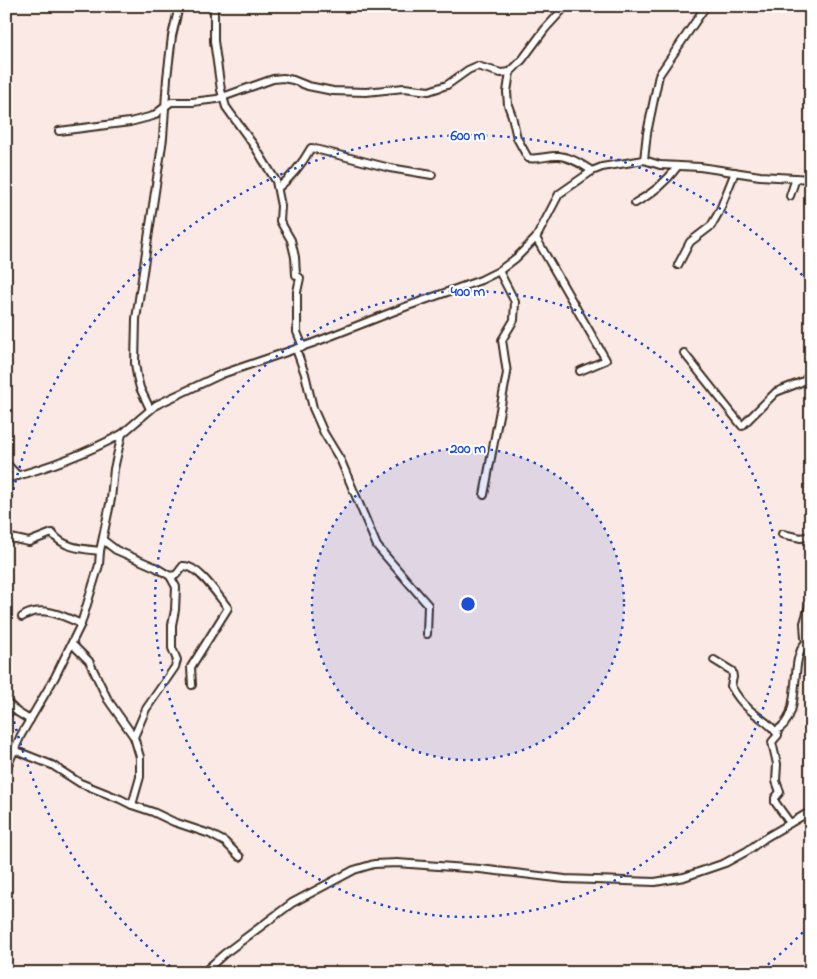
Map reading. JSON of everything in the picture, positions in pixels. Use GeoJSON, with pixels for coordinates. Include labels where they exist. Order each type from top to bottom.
{"type":"FeatureCollection","features":[{"type":"Feature","properties":{"kind":"street"},"geometry":{"type":"LineString","coordinates":[[150,410],[137,376],[135,363],[136,320],[163,138],[172,36],[179,6]]}},
{"type":"Feature","properties":{"kind":"street"},"geometry":{"type":"LineString","coordinates":[[214,6],[214,41],[220,85],[226,107],[255,147],[276,181],[278,188],[281,206],[280,221],[291,240],[295,257],[296,275],[300,278],[297,292],[297,332],[303,347]]}},
{"type":"Feature","properties":{"kind":"street"},"geometry":{"type":"LineString","coordinates":[[566,6],[510,72],[506,92],[508,105],[517,138],[528,158],[536,160],[560,156],[592,171]]}},
{"type":"Feature","properties":{"kind":"street"},"geometry":{"type":"LineString","coordinates":[[644,160],[658,75],[706,6]]}},
{"type":"Feature","properties":{"kind":"street"},"geometry":{"type":"LineString","coordinates":[[59,131],[130,122],[153,116],[171,102],[204,101],[273,79],[283,78],[308,86],[334,91],[366,92],[404,88],[429,91],[447,85],[477,66],[501,73],[510,72]]}},
{"type":"Feature","properties":{"kind":"street"},"geometry":{"type":"LineString","coordinates":[[278,188],[292,177],[312,148],[390,168],[432,175]]}},
{"type":"Feature","properties":{"kind":"street"},"geometry":{"type":"LineString","coordinates":[[6,479],[85,453],[122,434],[156,405],[222,374],[303,347],[498,272],[516,258],[536,238],[559,194],[592,171],[616,164],[644,160],[660,165],[811,179]]}},
{"type":"Feature","properties":{"kind":"street"},"geometry":{"type":"LineString","coordinates":[[635,204],[661,185],[672,175],[678,166]]}},
{"type":"Feature","properties":{"kind":"street"},"geometry":{"type":"LineString","coordinates":[[678,265],[690,242],[711,226],[719,212],[735,172]]}},
{"type":"Feature","properties":{"kind":"street"},"geometry":{"type":"LineString","coordinates":[[790,196],[796,178]]}},
{"type":"Feature","properties":{"kind":"street"},"geometry":{"type":"LineString","coordinates":[[536,238],[606,360],[580,371]]}},
{"type":"Feature","properties":{"kind":"street"},"geometry":{"type":"LineString","coordinates":[[484,495],[507,373],[502,340],[514,320],[514,302],[498,272]]}},
{"type":"Feature","properties":{"kind":"street"},"geometry":{"type":"LineString","coordinates":[[296,349],[305,374],[313,408],[324,433],[341,461],[377,546],[428,605],[427,634]]}},
{"type":"Feature","properties":{"kind":"street"},"geometry":{"type":"LineString","coordinates":[[684,354],[742,426],[776,392],[804,381],[811,372]]}},
{"type":"Feature","properties":{"kind":"street"},"geometry":{"type":"LineString","coordinates":[[6,769],[14,750],[81,624],[99,564],[100,550],[111,499],[114,469],[122,434]]}},
{"type":"Feature","properties":{"kind":"street"},"geometry":{"type":"LineString","coordinates":[[6,464],[18,476]]}},
{"type":"Feature","properties":{"kind":"street"},"geometry":{"type":"LineString","coordinates":[[6,537],[29,542],[52,532],[63,543],[72,547],[100,550]]}},
{"type":"Feature","properties":{"kind":"street"},"geometry":{"type":"LineString","coordinates":[[782,534],[800,538],[811,536]]}},
{"type":"Feature","properties":{"kind":"street"},"geometry":{"type":"LineString","coordinates":[[103,540],[116,550],[155,567],[170,576],[176,587],[176,610],[172,625],[172,648],[177,660],[175,667],[146,709],[134,736]]}},
{"type":"Feature","properties":{"kind":"street"},"geometry":{"type":"LineString","coordinates":[[170,576],[176,575],[183,566],[190,567],[206,580],[228,608],[191,668],[192,685]]}},
{"type":"Feature","properties":{"kind":"street"},"geometry":{"type":"LineString","coordinates":[[775,731],[782,728],[788,720],[799,657],[803,646],[810,642],[806,638],[804,623],[811,599]]}},
{"type":"Feature","properties":{"kind":"street"},"geometry":{"type":"LineString","coordinates":[[22,617],[33,612],[49,612],[81,624]]}},
{"type":"Feature","properties":{"kind":"street"},"geometry":{"type":"LineString","coordinates":[[72,644],[89,661],[108,700],[134,736],[140,757],[140,777],[132,806]]}},
{"type":"Feature","properties":{"kind":"street"},"geometry":{"type":"LineString","coordinates":[[714,660],[732,671],[731,686],[737,697],[778,735],[772,742],[777,764],[776,781],[780,792],[775,802],[790,823]]}},
{"type":"Feature","properties":{"kind":"street"},"geometry":{"type":"LineString","coordinates":[[6,701],[17,712],[30,720]]}},
{"type":"Feature","properties":{"kind":"street"},"geometry":{"type":"LineString","coordinates":[[14,750],[52,765],[80,783],[120,799],[132,806],[210,834],[225,842],[240,856]]}},
{"type":"Feature","properties":{"kind":"street"},"geometry":{"type":"LineString","coordinates":[[203,973],[224,954],[292,903],[354,870],[374,864],[397,863],[565,878],[655,882],[684,877],[725,863],[811,811]]}}]}
